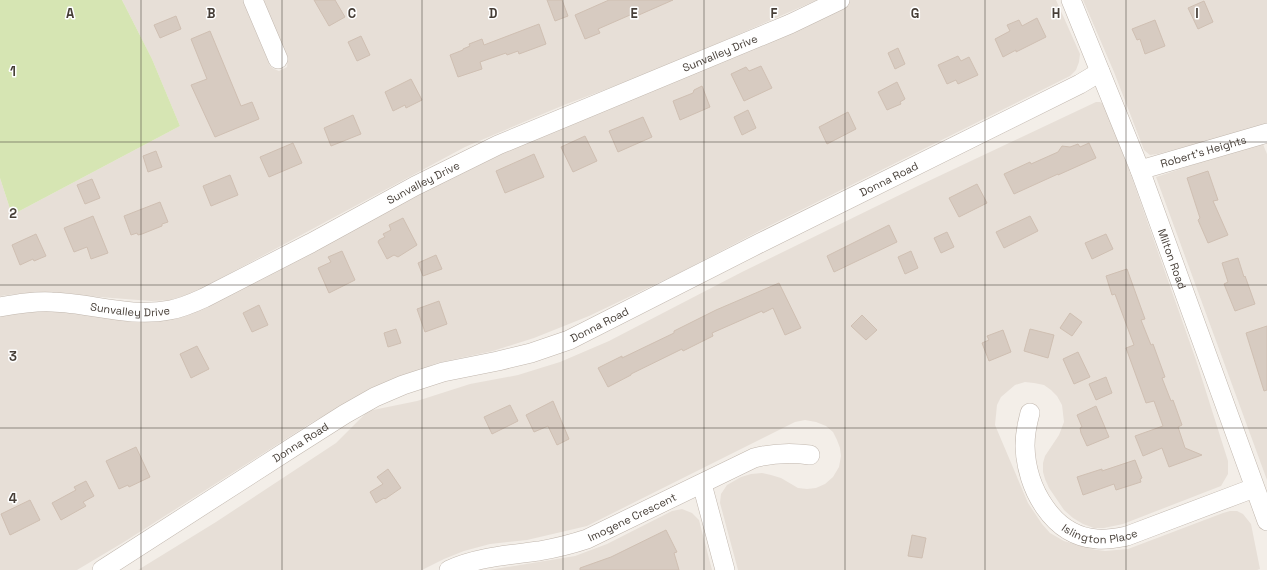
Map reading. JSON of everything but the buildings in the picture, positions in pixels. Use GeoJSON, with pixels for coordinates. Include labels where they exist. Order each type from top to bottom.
{"type":"FeatureCollection","features":[{"type":"Feature","properties":{"kind":"street"},"geometry":{"type":"LineString","coordinates":[[253,0],[278,59]]}},
{"type":"Feature","properties":{"kind":"street","name":"Sunvalley Drive"},"geometry":{"type":"LineString","coordinates":[[0,307],[23,303],[51,301],[76,303],[133,312],[153,313],[189,305],[272,264],[415,186],[498,145],[790,24],[840,0]]}},
{"type":"Feature","properties":{"kind":"street","name":"Milton Road"},"geometry":{"type":"LineString","coordinates":[[1071,0],[1140,170],[1267,521]]}},
{"type":"Feature","properties":{"kind":"street","name":"Donna Road"},"geometry":{"type":"LineString","coordinates":[[102,570],[322,428],[375,397],[403,385],[443,372],[531,353],[569,340],[1080,84],[1100,72]]}},
{"type":"Feature","properties":{"kind":"street","name":"Robert's Heights"},"geometry":{"type":"LineString","coordinates":[[1140,170],[1267,133]]}},
{"type":"Feature","properties":{"kind":"street","name":"Islington Place"},"geometry":{"type":"LineString","coordinates":[[1030,413],[1026,428],[1025,447],[1028,468],[1034,487],[1046,509],[1057,522],[1068,530],[1081,536],[1096,539],[1112,539],[1127,536],[1254,488]]}},
{"type":"Feature","properties":{"kind":"street","name":"Imogene Crescent"},"geometry":{"type":"LineString","coordinates":[[449,570],[489,558],[547,550],[588,540],[758,457],[783,453],[810,455]]}},
{"type":"Feature","properties":{"kind":"street"},"geometry":{"type":"LineString","coordinates":[[702,484],[725,570]]}},
{"type":"Feature","properties":{"kind":"shaded area"},"geometry":{"type":"Polygon","coordinates":[[[122,0],[243,0],[270,66],[279,71],[287,67],[288,58],[262,0],[817,0],[652,72],[564,105],[465,147],[197,291],[184,296],[170,300],[151,301],[68,293],[24,293],[0,296],[0,178],[12,215],[180,126],[152,59],[122,0]]]}},
{"type":"Feature","properties":{"kind":"shaded area"},"geometry":{"type":"Polygon","coordinates":[[[833,0],[1056,0],[1080,54],[1079,62],[1076,70],[1070,76],[769,226],[677,274],[589,316],[534,338],[493,351],[437,363],[401,377],[354,399],[311,423],[124,542],[77,570],[0,570],[0,305],[148,315],[833,0]]]}},
{"type":"Feature","properties":{"kind":"shaded area"},"geometry":{"type":"Polygon","coordinates":[[[1083,0],[1267,0],[1267,125],[1150,155],[1144,150],[1114,72],[1083,0]]]}},
{"type":"Feature","properties":{"kind":"shaded area"},"geometry":{"type":"Polygon","coordinates":[[[1096,102],[1100,102],[1107,107],[1196,360],[1228,461],[1228,474],[1221,486],[1123,524],[1104,528],[1094,528],[1073,518],[1064,510],[1049,488],[1043,472],[1045,456],[1059,435],[1064,422],[1062,405],[1057,396],[1044,385],[1025,382],[1015,385],[1001,397],[997,405],[995,425],[1028,503],[1050,533],[1064,541],[1091,549],[1105,551],[1128,549],[1223,513],[1237,511],[1243,514],[1251,524],[1260,569],[738,570],[720,503],[721,494],[727,485],[741,477],[762,473],[781,478],[798,488],[816,488],[825,484],[833,477],[839,467],[841,456],[840,448],[833,432],[826,426],[805,420],[795,422],[587,526],[527,540],[490,544],[464,551],[422,570],[138,570],[216,522],[336,443],[368,411],[417,401],[470,384],[518,375],[560,362],[609,341],[742,272],[918,186],[1096,102]]]}},
{"type":"Feature","properties":{"kind":"shaded area"},"geometry":{"type":"Polygon","coordinates":[[[1262,142],[1267,154],[1267,480],[1156,177],[1262,142]]]}},
{"type":"Feature","properties":{"kind":"shaded area"},"geometry":{"type":"Polygon","coordinates":[[[682,509],[692,513],[699,520],[712,570],[489,570],[575,556],[607,544],[672,511],[682,509]]]}},
{"type":"Feature","properties":{"kind":"green space"},"geometry":{"type":"Polygon","coordinates":[[[0,0],[122,0],[152,59],[180,126],[12,215],[0,178],[0,0]]]}}]}
